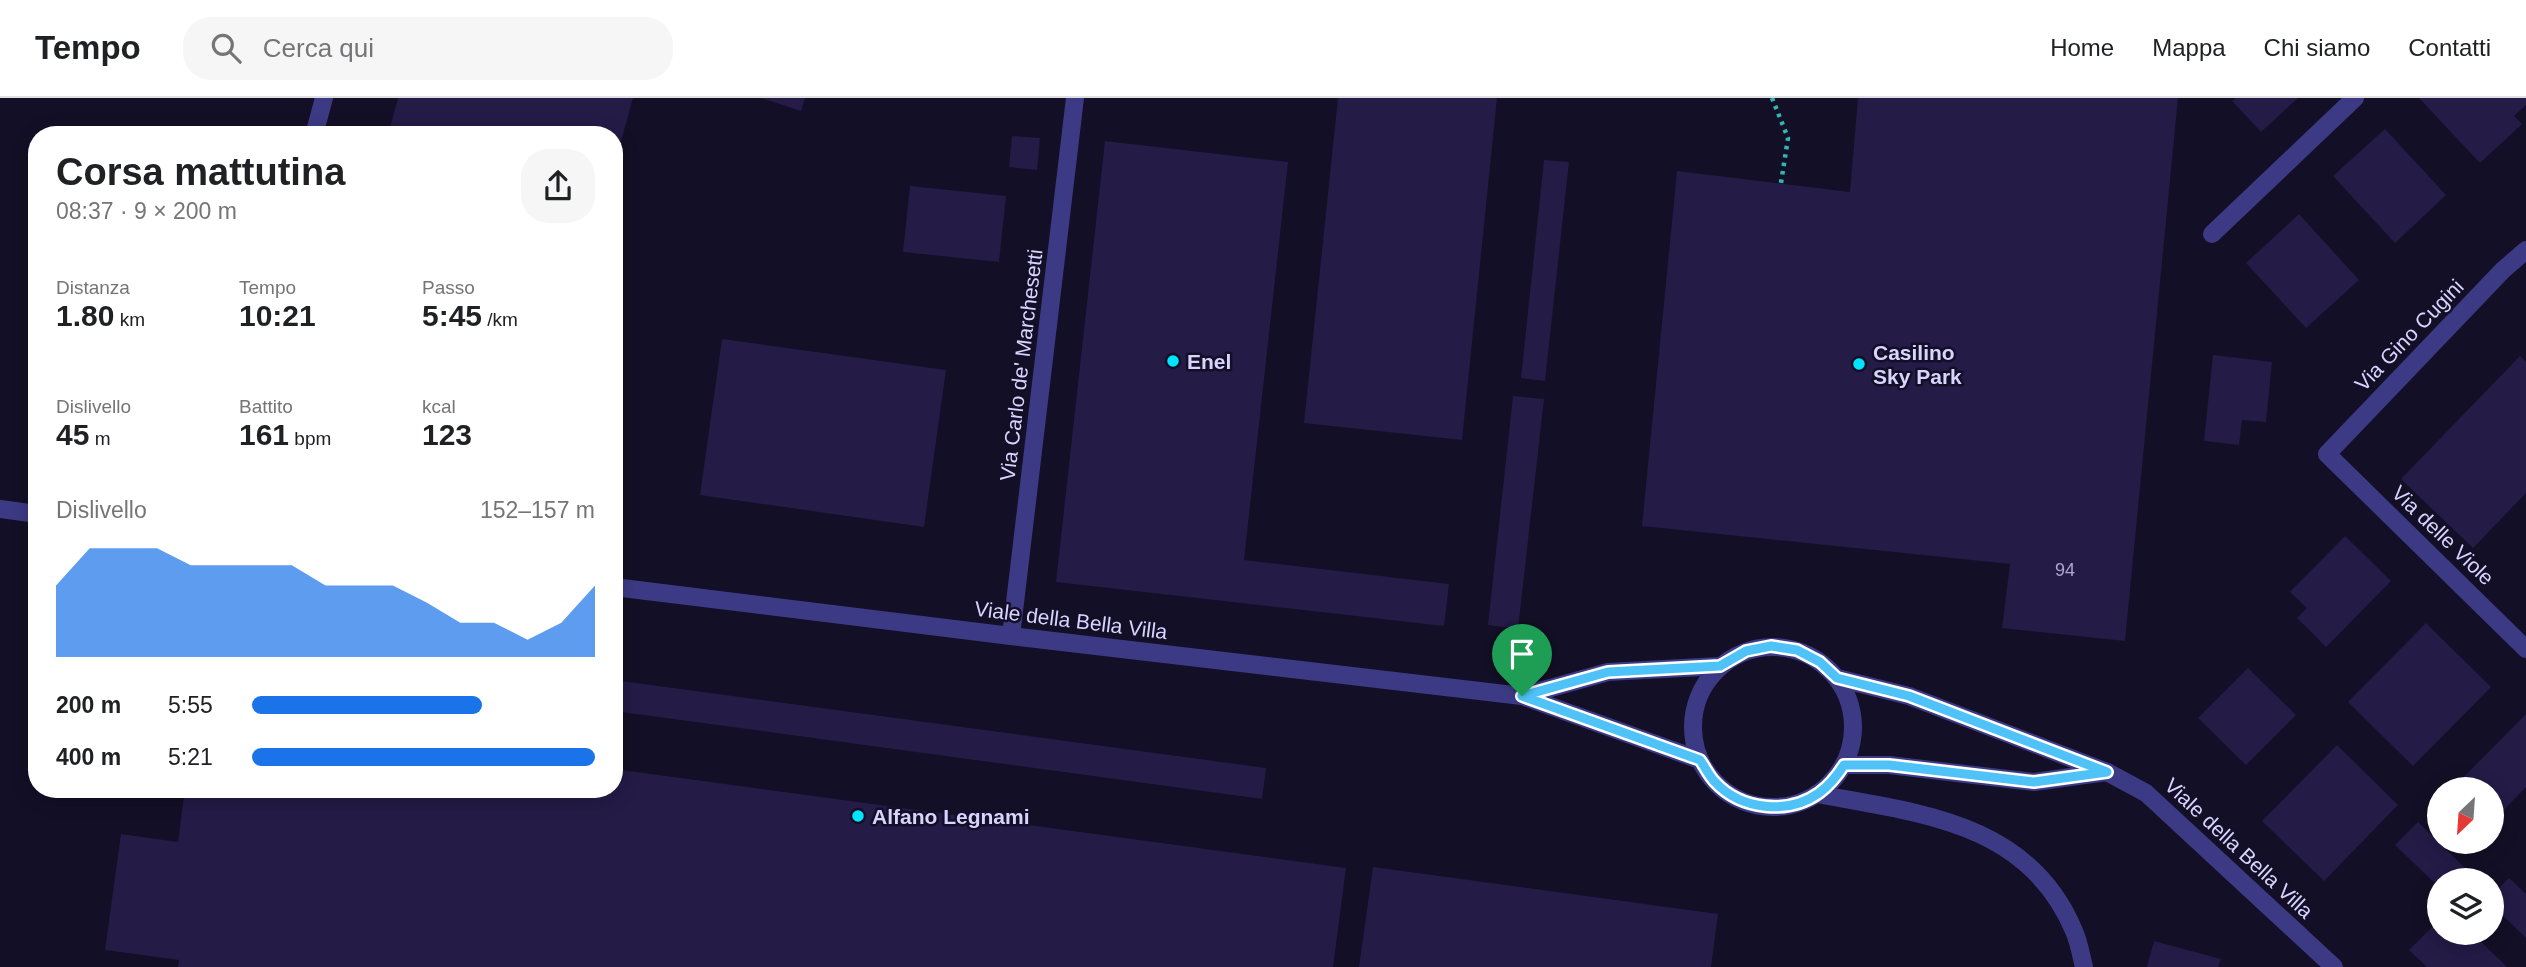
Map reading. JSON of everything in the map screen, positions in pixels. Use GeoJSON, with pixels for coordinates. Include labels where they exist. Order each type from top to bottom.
{"type":"FeatureCollection","features":[{"type":"Feature","properties":{"kind":"street"},"geometry":{"type":"LineString","coordinates":[[316,126],[324,98]]}},
{"type":"Feature","properties":{"kind":"street","name":"Via Carlo de' Marchesetti"},"geometry":{"type":"LineString","coordinates":[[1011,636],[1075,98]]}},
{"type":"Feature","properties":{"kind":"street"},"geometry":{"type":"LineString","coordinates":[[2212,234],[2355,98]]}},
{"type":"Feature","properties":{"kind":"street","name":"Via Gino Cugini"},"geometry":{"type":"LineString","coordinates":[[2327,454],[2503,270],[2526,250]]}},
{"type":"Feature","properties":{"kind":"street","name":"Via delle Viole"},"geometry":{"type":"LineString","coordinates":[[2327,454],[2526,649]]}},
{"type":"Feature","properties":{"kind":"street"},"geometry":{"type":"LineString","coordinates":[[0,509],[28,513]]}},
{"type":"Feature","properties":{"kind":"street","name":"Viale della Bella Villa"},"geometry":{"type":"LineString","coordinates":[[623,588],[1522,696],[1700,760]]}},
{"type":"Feature","properties":{"kind":"street","name":"Viale della Bella Villa"},"geometry":{"type":"LineString","coordinates":[[1771,646],[1797,650],[1820,662],[1837,678],[1848,698],[1853,720],[1852,743],[1844,765],[1833,782],[1818,794],[1792,805],[1764,807],[1738,799],[1715,783],[1700,760],[1693,735],[1694,709],[1703,686],[1720,666],[1746,651],[1771,646]]}},
{"type":"Feature","properties":{"kind":"street","name":"Viale della Bella Villa"},"geometry":{"type":"LineString","coordinates":[[1522,696],[1608,672],[1720,666]]}},
{"type":"Feature","properties":{"kind":"street","name":"Viale della Bella Villa"},"geometry":{"type":"LineString","coordinates":[[1837,678],[1909,696],[2107,772],[2146,793],[2334,967]]}},
{"type":"Feature","properties":{"kind":"street"},"geometry":{"type":"LineString","coordinates":[[1844,765],[1889,765],[2034,782],[2107,772]]}},
{"type":"Feature","properties":{"kind":"street"},"geometry":{"type":"LineString","coordinates":[[1818,794],[1932,816],[1989,838],[2034,868],[2057,898],[2075,932],[2084,967]]}},
{"type":"Feature","properties":{"kind":"path"},"geometry":{"type":"LineString","coordinates":[[1772,98],[1788,138],[1781,183]]}},
{"type":"Feature","properties":{"kind":"building"},"geometry":{"type":"Polygon","coordinates":[[[398,98],[633,98],[623,134],[623,126],[390,126],[398,98]]]}},
{"type":"Feature","properties":{"kind":"building"},"geometry":{"type":"Polygon","coordinates":[[[761,98],[805,98],[801,111],[761,98]]]}},
{"type":"Feature","properties":{"kind":"building"},"geometry":{"type":"Polygon","coordinates":[[[1338,98],[1497,98],[1462,440],[1304,423],[1338,98]]]}},
{"type":"Feature","properties":{"kind":"building"},"geometry":{"type":"Polygon","coordinates":[[[1858,98],[2178,98],[2125,641],[2002,628],[2010,564],[1642,526],[1677,171],[1850,192],[1858,98]]]}},
{"type":"Feature","properties":{"kind":"building"},"geometry":{"type":"Polygon","coordinates":[[[2236,98],[2298,98],[2261,132],[2232,101],[2236,98]]]}},
{"type":"Feature","properties":{"kind":"building"},"geometry":{"type":"Polygon","coordinates":[[[2419,98],[2526,98],[2526,105],[2514,116],[2522,124],[2480,163],[2419,98]]]}},
{"type":"Feature","properties":{"kind":"building"},"geometry":{"type":"Polygon","coordinates":[[[2385,129],[2446,195],[2395,243],[2333,176],[2385,129]]]}},
{"type":"Feature","properties":{"kind":"building"},"geometry":{"type":"Polygon","coordinates":[[[1012,136],[1040,138],[1037,170],[1009,167],[1012,136]]]}},
{"type":"Feature","properties":{"kind":"building","name":"Enel"},"geometry":{"type":"Polygon","coordinates":[[[1105,141],[1288,162],[1244,560],[1449,584],[1444,626],[1056,582],[1105,141]]]}},
{"type":"Feature","properties":{"kind":"building"},"geometry":{"type":"Polygon","coordinates":[[[1544,160],[1569,162],[1545,381],[1521,378],[1544,160]]]}},
{"type":"Feature","properties":{"kind":"building"},"geometry":{"type":"Polygon","coordinates":[[[910,186],[1006,196],[999,262],[903,252],[910,186]]]}},
{"type":"Feature","properties":{"kind":"building"},"geometry":{"type":"Polygon","coordinates":[[[2299,214],[2359,280],[2306,328],[2246,263],[2299,214]]]}},
{"type":"Feature","properties":{"kind":"building"},"geometry":{"type":"Polygon","coordinates":[[[722,339],[946,370],[924,527],[700,495],[722,339]]]}},
{"type":"Feature","properties":{"kind":"building"},"geometry":{"type":"Polygon","coordinates":[[[2213,355],[2272,362],[2266,422],[2242,420],[2239,445],[2204,441],[2213,355]]]}},
{"type":"Feature","properties":{"kind":"building"},"geometry":{"type":"Polygon","coordinates":[[[2520,356],[2526,362],[2526,493],[2473,548],[2401,479],[2520,356]]]}},
{"type":"Feature","properties":{"kind":"building"},"geometry":{"type":"Polygon","coordinates":[[[1513,396],[1544,399],[1518,629],[1488,625],[1513,396]]]}},
{"type":"Feature","properties":{"kind":"building"},"geometry":{"type":"Polygon","coordinates":[[[2345,536],[2391,581],[2326,647],[2297,618],[2307,608],[2290,592],[2345,536]]]}},
{"type":"Feature","properties":{"kind":"building"},"geometry":{"type":"Polygon","coordinates":[[[2426,623],[2491,687],[2413,766],[2348,702],[2426,623]]]}},
{"type":"Feature","properties":{"kind":"building"},"geometry":{"type":"Polygon","coordinates":[[[2248,668],[2296,715],[2246,765],[2198,718],[2248,668]]]}},
{"type":"Feature","properties":{"kind":"building"},"geometry":{"type":"Polygon","coordinates":[[[623,681],[1266,768],[1262,799],[623,712],[623,681]]]}},
{"type":"Feature","properties":{"kind":"building"},"geometry":{"type":"Polygon","coordinates":[[[2526,714],[2526,787],[2504,810],[2504,777],[2464,777],[2526,714]]]}},
{"type":"Feature","properties":{"kind":"building"},"geometry":{"type":"Polygon","coordinates":[[[2337,745],[2398,805],[2324,881],[2262,821],[2337,745]]]}},
{"type":"Feature","properties":{"kind":"building"},"geometry":{"type":"Polygon","coordinates":[[[623,770],[1346,868],[1333,967],[178,967],[179,960],[105,950],[121,834],[178,842],[184,798],[623,798],[623,770]]]}},
{"type":"Feature","properties":{"kind":"building"},"geometry":{"type":"Polygon","coordinates":[[[2418,822],[2427,831],[2427,854],[2451,854],[2465,868],[2427,868],[2427,876],[2395,845],[2418,822]]]}},
{"type":"Feature","properties":{"kind":"building"},"geometry":{"type":"Polygon","coordinates":[[[1373,867],[1718,914],[1711,967],[1359,967],[1373,867]]]}},
{"type":"Feature","properties":{"kind":"building"},"geometry":{"type":"Polygon","coordinates":[[[2509,878],[2526,894],[2526,938],[2504,917],[2504,883],[2509,878]]]}},
{"type":"Feature","properties":{"kind":"building"},"geometry":{"type":"Polygon","coordinates":[[[2427,932],[2427,945],[2484,945],[2507,967],[2427,967],[2409,950],[2427,932]]]}},
{"type":"Feature","properties":{"kind":"building"},"geometry":{"type":"Polygon","coordinates":[[[2154,941],[2221,959],[2218,967],[2147,967],[2154,941]]]}},
{"type":"Feature","properties":{"kind":"place","name":"Enel"},"geometry":{"type":"Point","coordinates":[1173,361]}},
{"type":"Feature","properties":{"kind":"place","name":"Casilino Sky Park"},"geometry":{"type":"Point","coordinates":[1859,364]}},
{"type":"Feature","properties":{"kind":"place","name":"Alfano Legnami"},"geometry":{"type":"Point","coordinates":[858,816]}},
{"type":"Feature","properties":{"kind":"route"},"geometry":{"type":"LineString","coordinates":[[1771,646],[1797,650],[1820,662],[1837,678],[1909,696],[2107,772],[2034,782],[1889,765],[1844,765],[1833,782],[1818,794],[1792,805],[1764,807],[1738,799],[1715,783],[1700,760],[1522,696],[1608,672],[1720,666],[1746,651],[1771,646]]}}]}
